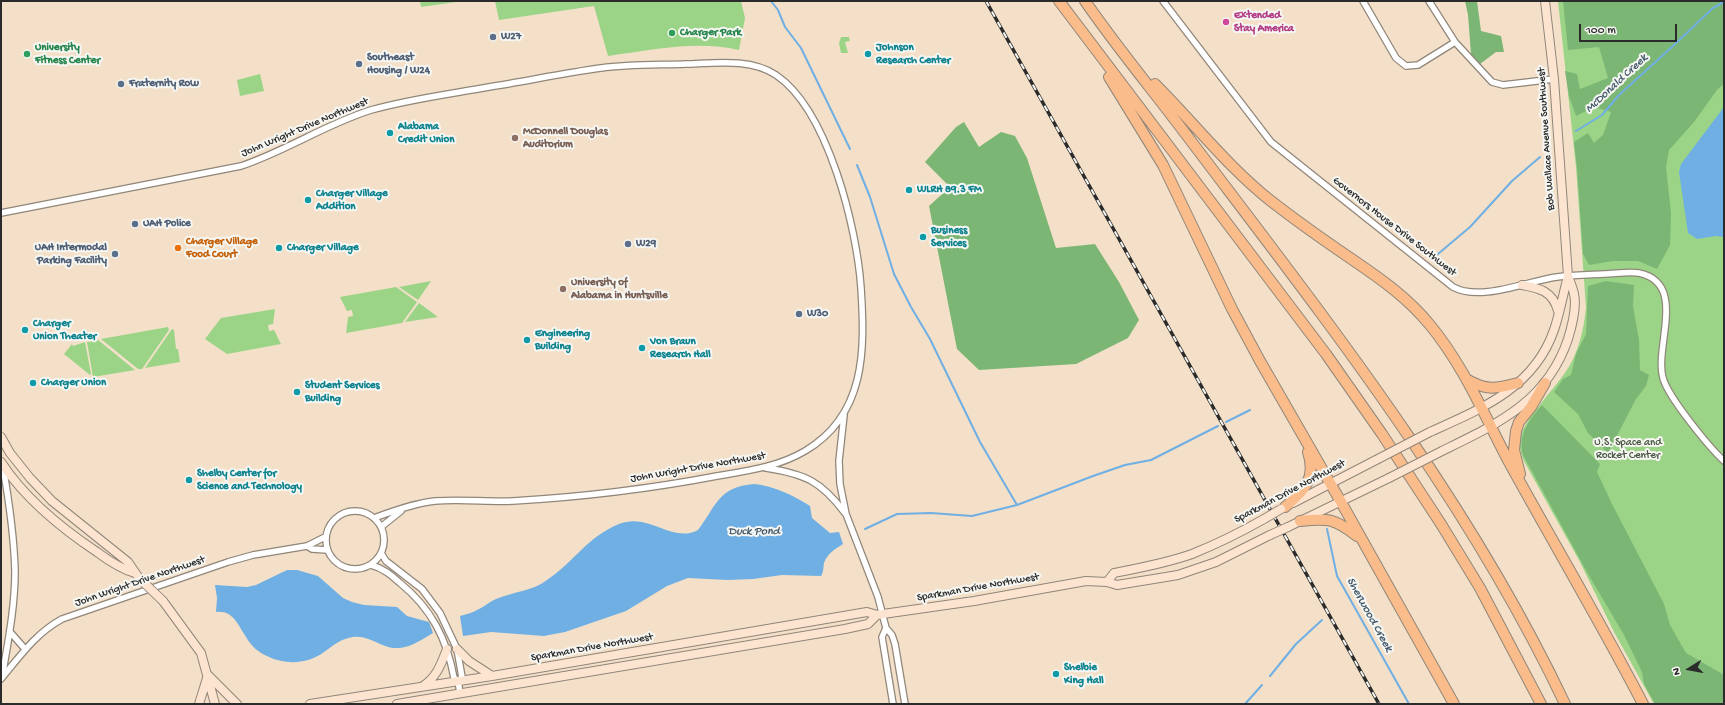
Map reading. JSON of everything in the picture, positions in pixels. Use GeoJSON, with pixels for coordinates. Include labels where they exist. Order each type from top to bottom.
{"type":"FeatureCollection","features":[{"type":"Feature","properties":{"kind":"highway"},"geometry":{"type":"LineString","coordinates":[[1059,1],[1326,354],[1382,434],[1441,524],[1476,582],[1541,704]]}},
{"type":"Feature","properties":{"kind":"highway"},"geometry":{"type":"LineString","coordinates":[[1085,1],[1350,353],[1454,502],[1513,602],[1565,704]]}},
{"type":"Feature","properties":{"kind":"highway"},"geometry":{"type":"LineString","coordinates":[[1088,40],[1163,165],[1239,321],[1302,435],[1342,502],[1360,538],[1454,704]]}},
{"type":"Feature","properties":{"kind":"highway"},"geometry":{"type":"LineString","coordinates":[[1127,56],[1182,112],[1215,149],[1251,184],[1288,214],[1386,283],[1415,308],[1444,343],[1466,379],[1522,486],[1643,704]]}},
{"type":"Feature","properties":{"kind":"highway"},"geometry":{"type":"LineString","coordinates":[[1466,379],[1487,389],[1518,383]]}},
{"type":"Feature","properties":{"kind":"highway"},"geometry":{"type":"LineString","coordinates":[[1522,486],[1514,450],[1515,435],[1520,422],[1545,383]]}},
{"type":"Feature","properties":{"kind":"highway"},"geometry":{"type":"LineString","coordinates":[[1283,508],[1302,492],[1310,476],[1310,457],[1302,435]]}},
{"type":"Feature","properties":{"kind":"highway"},"geometry":{"type":"LineString","coordinates":[[1300,521],[1321,519],[1331,520],[1344,526],[1360,538]]}},
{"type":"Feature","properties":{"kind":"main road","name":"Bob Wallace Avenue Southwest"},"geometry":{"type":"LineString","coordinates":[[1389,478],[1490,427],[1520,408],[1545,383],[1559,361],[1565,347],[1572,321],[1575,295],[1568,276],[1554,79],[1545,1]]}},
{"type":"Feature","properties":{"kind":"main road","name":"Bob Wallace Avenue Southwest"},"geometry":{"type":"LineString","coordinates":[[1481,408],[1501,397],[1518,383],[1532,368],[1546,348],[1554,330],[1568,276]]}},
{"type":"Feature","properties":{"kind":"main road"},"geometry":{"type":"LineString","coordinates":[[1522,284],[1545,291],[1554,300],[1559,312]]}},
{"type":"Feature","properties":{"kind":"main road","name":"Sparkman Drive Northwest"},"geometry":{"type":"LineString","coordinates":[[1107,582],[1114,573],[1156,564],[1191,554],[1216,544],[1430,432],[1481,408]]}},
{"type":"Feature","properties":{"kind":"main road"},"geometry":{"type":"LineString","coordinates":[[1,437],[10,453],[26,474],[52,501],[128,562],[137,576],[163,601],[201,653],[215,704]]}},
{"type":"Feature","properties":{"kind":"main road"},"geometry":{"type":"LineString","coordinates":[[2,464],[32,500],[66,531],[123,570],[137,576]]}},
{"type":"Feature","properties":{"kind":"main road","name":"Sparkman Drive Northwest"},"geometry":{"type":"LineString","coordinates":[[310,704],[492,676],[867,612],[880,615],[974,601],[1086,581],[1107,582],[1117,585],[1178,575],[1216,562],[1389,478]]}},
{"type":"Feature","properties":{"kind":"main road","name":"Sparkman Drive Northwest"},"geometry":{"type":"LineString","coordinates":[[397,704],[845,629],[868,624],[880,615]]}},
{"type":"Feature","properties":{"kind":"main road"},"geometry":{"type":"LineString","coordinates":[[423,687],[429,683],[438,672],[447,649]]}},
{"type":"Feature","properties":{"kind":"main road"},"geometry":{"type":"LineString","coordinates":[[457,649],[469,661],[492,676]]}},
{"type":"Feature","properties":{"kind":"main road"},"geometry":{"type":"LineString","coordinates":[[200,704],[208,675]]}},
{"type":"Feature","properties":{"kind":"main road"},"geometry":{"type":"LineString","coordinates":[[208,675],[217,682],[234,703],[237,704]]}},
{"type":"Feature","properties":{"kind":"street","name":"Governors House Drive Southwest"},"geometry":{"type":"LineString","coordinates":[[1163,1],[1271,142],[1442,280],[1458,289],[1469,292],[1487,291],[1568,276],[1638,273],[1649,277],[1660,287],[1665,297],[1667,312],[1661,353],[1661,367],[1664,380],[1671,394],[1693,425],[1724,461]]}},
{"type":"Feature","properties":{"kind":"street"},"geometry":{"type":"LineString","coordinates":[[1363,1],[1396,58],[1406,66],[1418,65],[1456,42]]}},
{"type":"Feature","properties":{"kind":"street"},"geometry":{"type":"LineString","coordinates":[[1429,1],[1456,42],[1489,80],[1496,84],[1503,85],[1554,79]]}},
{"type":"Feature","properties":{"kind":"street","name":"John Wright Drive Northwest"},"geometry":{"type":"LineString","coordinates":[[1,212],[241,166],[268,156],[358,114],[397,103],[603,68],[722,63],[759,67],[775,74],[793,89],[810,113],[832,163],[853,235],[860,276],[863,319],[863,349],[860,371],[854,393],[845,413],[832,431],[797,456],[763,468],[641,490],[511,501],[435,501],[405,508],[374,518]]}},
{"type":"Feature","properties":{"kind":"street"},"geometry":{"type":"LineString","coordinates":[[845,413],[839,461],[840,484],[846,514],[878,597],[880,615],[886,628],[892,635],[895,644],[905,704]]}},
{"type":"Feature","properties":{"kind":"street"},"geometry":{"type":"LineString","coordinates":[[2,464],[13,544],[15,571],[11,633],[2,678]]}},
{"type":"Feature","properties":{"kind":"street"},"geometry":{"type":"LineString","coordinates":[[763,468],[791,472],[808,478],[833,497],[846,514]]}},
{"type":"Feature","properties":{"kind":"street","name":"John Wright Drive Northwest"},"geometry":{"type":"LineString","coordinates":[[381,527],[405,508]]}},
{"type":"Feature","properties":{"kind":"street"},"geometry":{"type":"LineString","coordinates":[[371,566],[381,553],[384,541],[381,527],[374,518],[360,512],[351,511],[338,515],[331,522],[325,537],[326,550],[334,561],[342,567],[351,570],[371,566],[380,568],[413,594],[430,613],[447,649],[454,678],[458,681],[460,693]]}},
{"type":"Feature","properties":{"kind":"street","name":"John Wright Drive Northwest"},"geometry":{"type":"LineString","coordinates":[[2,678],[25,650],[50,626],[62,619],[228,562],[253,555],[307,546],[325,537]]}},
{"type":"Feature","properties":{"kind":"street","name":"John Wright Drive Northwest"},"geometry":{"type":"LineString","coordinates":[[307,546],[312,549],[326,550]]}},
{"type":"Feature","properties":{"kind":"street"},"geometry":{"type":"LineString","coordinates":[[381,553],[386,561],[422,589],[440,614],[457,649],[462,676],[458,681]]}},
{"type":"Feature","properties":{"kind":"street"},"geometry":{"type":"LineString","coordinates":[[886,628],[882,637],[893,704]]}},
{"type":"Feature","properties":{"kind":"street"},"geometry":{"type":"LineString","coordinates":[[11,633],[25,650]]}},
{"type":"Feature","properties":{"kind":"green space"},"geometry":{"type":"Polygon","coordinates":[[[420,1],[463,1],[421,7],[420,1]]]}},
{"type":"Feature","properties":{"kind":"green space","name":"Charger Park"},"geometry":{"type":"Polygon","coordinates":[[[495,1],[741,1],[745,18],[739,50],[723,47],[690,46],[608,56],[594,6],[499,20],[495,1]]]}},
{"type":"Feature","properties":{"kind":"green space"},"geometry":{"type":"Polygon","coordinates":[[[1465,1],[1477,1],[1481,31],[1501,36],[1504,52],[1496,52],[1480,64],[1471,54],[1468,15],[1465,1]]]}},
{"type":"Feature","properties":{"kind":"green space","name":"U.S. Space and Rocket Center"},"geometry":{"type":"Polygon","coordinates":[[[1558,1],[1724,1],[1724,704],[1654,704],[1614,632],[1580,562],[1522,457],[1520,439],[1523,430],[1535,411],[1566,372],[1571,363],[1581,336],[1586,308],[1576,167],[1558,1]]]}},
{"type":"Feature","properties":{"kind":"green space"},"geometry":{"type":"Polygon","coordinates":[[[1563,1],[1724,1],[1724,84],[1717,90],[1694,122],[1669,150],[1666,167],[1671,213],[1670,245],[1657,269],[1638,261],[1613,261],[1589,265],[1583,254],[1574,142],[1588,133],[1594,143],[1603,135],[1611,112],[1594,107],[1576,116],[1569,96],[1565,71],[1577,74],[1580,89],[1608,78],[1599,47],[1568,50],[1563,1]]]}},
{"type":"Feature","properties":{"kind":"green space"},"geometry":{"type":"Polygon","coordinates":[[[841,37],[849,37],[850,41],[845,42],[848,53],[841,53],[839,43],[841,37]]]}},
{"type":"Feature","properties":{"kind":"green space"},"geometry":{"type":"Polygon","coordinates":[[[260,74],[264,91],[240,96],[237,80],[260,74]]]}},
{"type":"Feature","properties":{"kind":"green space"},"geometry":{"type":"Polygon","coordinates":[[[964,122],[979,147],[1001,132],[1015,136],[1027,158],[1056,248],[1095,244],[1119,282],[1139,320],[1128,338],[1076,364],[979,370],[957,349],[929,206],[950,187],[925,162],[956,127],[964,122]]]}},
{"type":"Feature","properties":{"kind":"green space"},"geometry":{"type":"Polygon","coordinates":[[[431,281],[418,300],[399,287],[431,281]]]}},
{"type":"Feature","properties":{"kind":"green space"},"geometry":{"type":"Polygon","coordinates":[[[1606,281],[1634,285],[1633,306],[1639,340],[1640,370],[1649,375],[1646,386],[1636,399],[1608,453],[1588,433],[1578,414],[1554,392],[1563,379],[1571,375],[1576,354],[1586,334],[1588,286],[1606,281]]]}},
{"type":"Feature","properties":{"kind":"green space"},"geometry":{"type":"Polygon","coordinates":[[[396,287],[417,302],[402,323],[346,333],[348,317],[353,316],[352,310],[347,311],[340,297],[396,287]]]}},
{"type":"Feature","properties":{"kind":"green space"},"geometry":{"type":"Polygon","coordinates":[[[419,303],[438,317],[405,322],[419,303]]]}},
{"type":"Feature","properties":{"kind":"green space"},"geometry":{"type":"Polygon","coordinates":[[[275,309],[273,324],[268,325],[269,331],[274,330],[281,344],[227,354],[205,339],[221,318],[275,309]]]}},
{"type":"Feature","properties":{"kind":"green space"},"geometry":{"type":"Polygon","coordinates":[[[168,327],[169,330],[142,369],[138,369],[101,339],[168,327]]]}},
{"type":"Feature","properties":{"kind":"green space"},"geometry":{"type":"Polygon","coordinates":[[[172,329],[174,330],[176,349],[178,349],[180,362],[145,368],[172,329]]]}},
{"type":"Feature","properties":{"kind":"green space"},"geometry":{"type":"Polygon","coordinates":[[[98,340],[135,370],[93,377],[87,342],[98,340]]]}},
{"type":"Feature","properties":{"kind":"green space"},"geometry":{"type":"Polygon","coordinates":[[[85,342],[90,375],[64,354],[72,344],[73,346],[85,342]]]}},
{"type":"Feature","properties":{"kind":"green space"},"geometry":{"type":"Polygon","coordinates":[[[1542,405],[1600,464],[1597,472],[1664,604],[1670,625],[1686,653],[1724,675],[1724,704],[1655,704],[1644,684],[1642,672],[1624,635],[1588,574],[1523,455],[1523,434],[1529,422],[1542,405]]]}},
{"type":"Feature","properties":{"kind":"water"},"geometry":{"type":"Polygon","coordinates":[[[1724,107],[1724,237],[1716,236],[1697,239],[1688,233],[1679,172],[1681,164],[1724,107]]]}},
{"type":"Feature","properties":{"kind":"water","name":"Duck Pond"},"geometry":{"type":"Polygon","coordinates":[[[754,484],[776,489],[797,498],[810,506],[812,518],[830,533],[839,532],[843,544],[829,554],[824,563],[821,576],[782,575],[753,579],[728,580],[688,578],[667,586],[626,611],[565,632],[544,636],[491,632],[463,636],[460,616],[475,611],[496,599],[541,584],[557,573],[589,543],[608,529],[630,521],[651,524],[679,533],[688,533],[698,530],[725,493],[742,486],[754,484]]]}},
{"type":"Feature","properties":{"kind":"water"},"geometry":{"type":"Polygon","coordinates":[[[287,570],[297,570],[318,576],[343,598],[352,602],[364,605],[397,607],[407,616],[429,622],[433,633],[414,644],[401,648],[388,647],[360,637],[353,637],[341,641],[318,656],[304,661],[290,662],[276,660],[269,657],[253,646],[231,616],[227,613],[216,612],[217,598],[215,585],[247,587],[256,585],[287,570]]]}},
{"type":"Feature","properties":{"kind":"waterway"},"geometry":{"type":"LineString","coordinates":[[771,1],[778,10],[785,27],[801,48],[850,149]]}},
{"type":"Feature","properties":{"kind":"waterway","name":"McDonald Creek"},"geometry":{"type":"LineString","coordinates":[[1576,131],[1602,115],[1619,95],[1713,8],[1724,2]]}},
{"type":"Feature","properties":{"kind":"waterway","name":"McDonald Creek"},"geometry":{"type":"LineString","coordinates":[[1432,259],[1470,227],[1512,181],[1540,157]]}},
{"type":"Feature","properties":{"kind":"waterway"},"geometry":{"type":"LineString","coordinates":[[857,165],[870,197],[894,274],[930,339],[980,442],[1017,505]]}},
{"type":"Feature","properties":{"kind":"waterway"},"geometry":{"type":"LineString","coordinates":[[1226,422],[1250,410]]}},
{"type":"Feature","properties":{"kind":"waterway"},"geometry":{"type":"LineString","coordinates":[[865,529],[897,514],[931,513],[972,516],[1017,505],[1125,465],[1151,460],[1218,426]]}},
{"type":"Feature","properties":{"kind":"waterway","name":"Sherwood Creek"},"geometry":{"type":"LineString","coordinates":[[1327,529],[1337,576],[1409,704]]}},
{"type":"Feature","properties":{"kind":"waterway"},"geometry":{"type":"LineString","coordinates":[[1270,676],[1296,644],[1322,620]]}},
{"type":"Feature","properties":{"kind":"waterway"},"geometry":{"type":"LineString","coordinates":[[1245,704],[1262,685]]}},
{"type":"Feature","properties":{"kind":"railway"},"geometry":{"type":"LineString","coordinates":[[986,1],[1379,704]]}},
{"type":"Feature","properties":{"kind":"place","name":"Extended Stay America"},"geometry":{"type":"Point","coordinates":[1226,22]}},
{"type":"Feature","properties":{"kind":"place","name":"Charger Park"},"geometry":{"type":"Point","coordinates":[672,33]}},
{"type":"Feature","properties":{"kind":"place","name":"W27"},"geometry":{"type":"Point","coordinates":[493,37]}},
{"type":"Feature","properties":{"kind":"place","name":"University Fitness Center"},"geometry":{"type":"Point","coordinates":[27,54]}},
{"type":"Feature","properties":{"kind":"place","name":"Johnson Research Center"},"geometry":{"type":"Point","coordinates":[868,54]}},
{"type":"Feature","properties":{"kind":"place","name":"Southeast Housing / W24"},"geometry":{"type":"Point","coordinates":[359,64]}},
{"type":"Feature","properties":{"kind":"place","name":"Fraternity Row"},"geometry":{"type":"Point","coordinates":[121,84]}},
{"type":"Feature","properties":{"kind":"place","name":"Alabama Credit Union"},"geometry":{"type":"Point","coordinates":[390,133]}},
{"type":"Feature","properties":{"kind":"place","name":"McDonnell Douglas Auditorium"},"geometry":{"type":"Point","coordinates":[515,138]}},
{"type":"Feature","properties":{"kind":"place","name":"WLRH 89.3 FM"},"geometry":{"type":"Point","coordinates":[909,190]}},
{"type":"Feature","properties":{"kind":"place","name":"Charger Village Addition"},"geometry":{"type":"Point","coordinates":[308,200]}},
{"type":"Feature","properties":{"kind":"place","name":"UAH Police"},"geometry":{"type":"Point","coordinates":[135,224]}},
{"type":"Feature","properties":{"kind":"place","name":"Business Services"},"geometry":{"type":"Point","coordinates":[923,237]}},
{"type":"Feature","properties":{"kind":"place","name":"W29"},"geometry":{"type":"Point","coordinates":[628,244]}},
{"type":"Feature","properties":{"kind":"place","name":"Charger Village Food Court"},"geometry":{"type":"Point","coordinates":[178,248]}},
{"type":"Feature","properties":{"kind":"place","name":"Charger Village"},"geometry":{"type":"Point","coordinates":[279,248]}},
{"type":"Feature","properties":{"kind":"place","name":"UAH Intermodal Parking Facility"},"geometry":{"type":"Point","coordinates":[115,254]}},
{"type":"Feature","properties":{"kind":"place","name":"University of Alabama in Huntsville"},"geometry":{"type":"Point","coordinates":[563,289]}},
{"type":"Feature","properties":{"kind":"place","name":"W30"},"geometry":{"type":"Point","coordinates":[799,314]}},
{"type":"Feature","properties":{"kind":"place","name":"Charger Union Theater"},"geometry":{"type":"Point","coordinates":[25,330]}},
{"type":"Feature","properties":{"kind":"place","name":"Engineering Building"},"geometry":{"type":"Point","coordinates":[527,340]}},
{"type":"Feature","properties":{"kind":"place","name":"Von Braun Research Hall"},"geometry":{"type":"Point","coordinates":[642,348]}},
{"type":"Feature","properties":{"kind":"place","name":"Charger Union"},"geometry":{"type":"Point","coordinates":[33,383]}},
{"type":"Feature","properties":{"kind":"place","name":"Student Services Building"},"geometry":{"type":"Point","coordinates":[297,392]}},
{"type":"Feature","properties":{"kind":"place","name":"Shelby Center for Science and Technology"},"geometry":{"type":"Point","coordinates":[189,480]}},
{"type":"Feature","properties":{"kind":"place","name":"Shelbie King Hall"},"geometry":{"type":"Point","coordinates":[1056,674]}}]}
